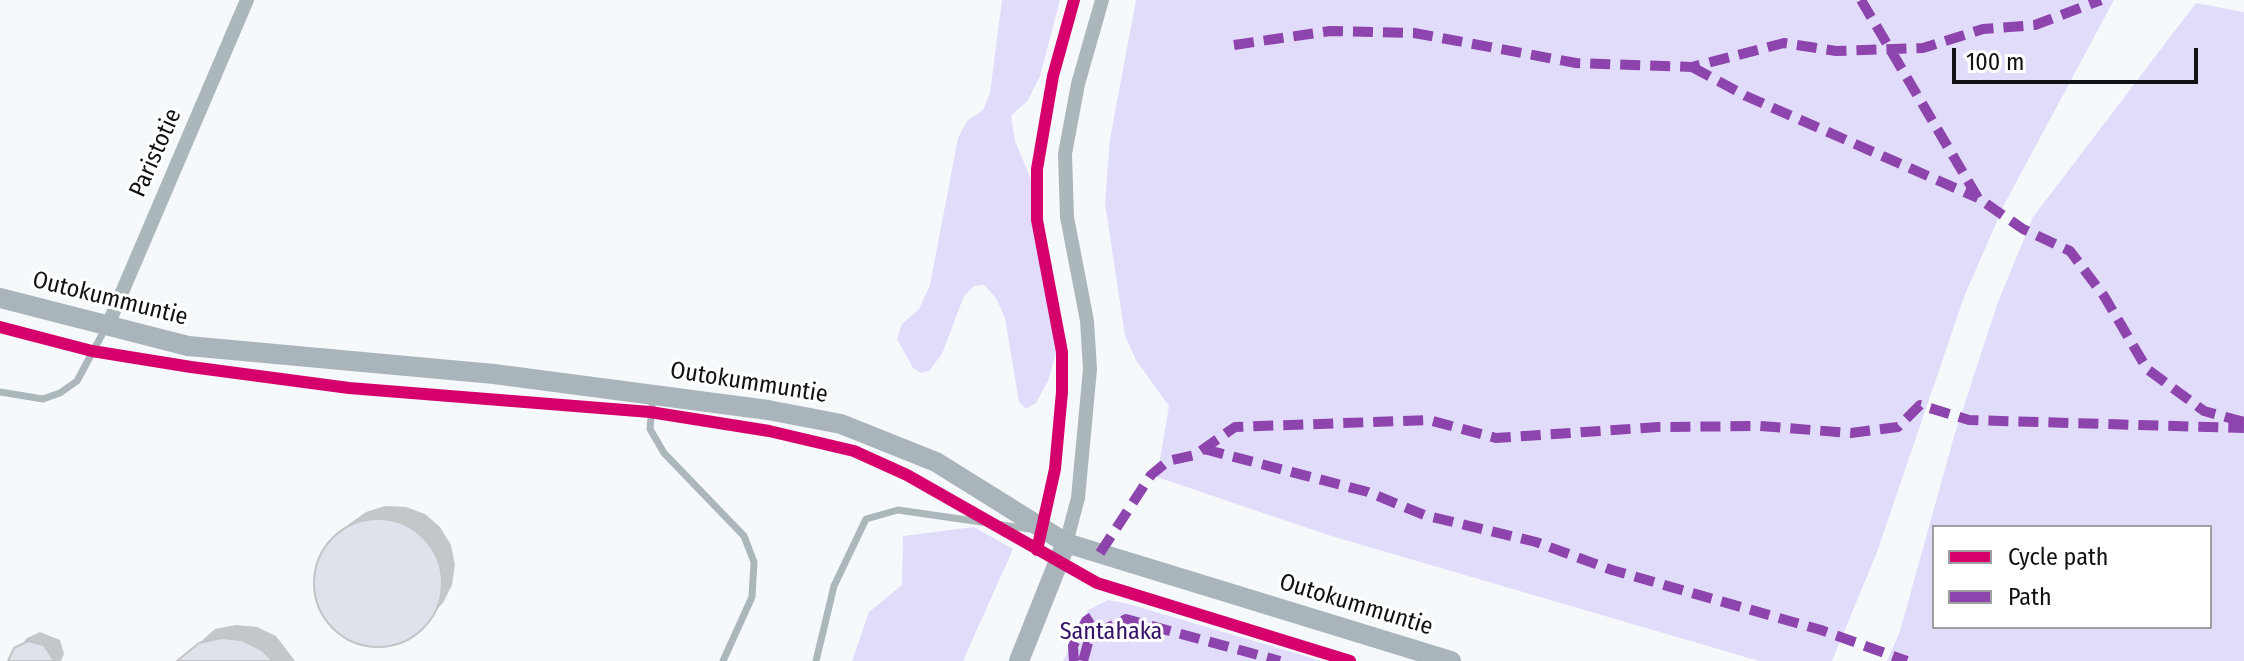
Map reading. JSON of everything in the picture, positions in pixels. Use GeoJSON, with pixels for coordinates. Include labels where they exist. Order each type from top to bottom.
{"type":"FeatureCollection","features":[{"type":"Feature","properties":{"kind":"street","name":"Paristotie"},"geometry":{"type":"LineString","coordinates":[[108,325],[247,0]]}},
{"type":"Feature","properties":{"kind":"street"},"geometry":{"type":"LineString","coordinates":[[1019,661],[1066,543],[1078,498],[1090,369],[1087,321],[1067,217],[1065,154],[1078,84],[1102,0]]}},
{"type":"Feature","properties":{"kind":"street","name":"Outokummuntie"},"geometry":{"type":"LineString","coordinates":[[0,298],[188,346],[494,374],[826,421],[887,440],[936,462],[1043,532],[1066,543],[1451,661]]}},
{"type":"Feature","properties":{"kind":"lane"},"geometry":{"type":"LineString","coordinates":[[0,392],[43,399],[60,393],[77,381],[108,325]]}},
{"type":"Feature","properties":{"kind":"lane"},"geometry":{"type":"LineString","coordinates":[[653,395],[650,429],[664,453],[744,536],[754,562],[752,597],[723,661]]}},
{"type":"Feature","properties":{"kind":"lane"},"geometry":{"type":"LineString","coordinates":[[816,661],[834,586],[866,519],[898,510],[1043,532]]}},
{"type":"Feature","properties":{"kind":"green space"},"geometry":{"type":"Polygon","coordinates":[[[1002,0],[1060,0],[1040,76],[1028,100],[1011,116],[1015,141],[1032,182],[1032,221],[1057,350],[1048,381],[1036,403],[1026,409],[1019,402],[1005,318],[996,298],[984,285],[974,286],[964,296],[942,354],[929,371],[921,373],[913,368],[897,339],[902,324],[919,309],[930,285],[958,138],[967,121],[983,110],[990,93],[1002,0]]]}},
{"type":"Feature","properties":{"kind":"green space"},"geometry":{"type":"Polygon","coordinates":[[[1136,0],[2114,0],[2005,203],[1964,297],[1877,552],[1832,661],[1759,661],[1328,535],[1157,477],[1169,406],[1136,360],[1125,336],[1105,203],[1110,139],[1136,0]]]}},
{"type":"Feature","properties":{"kind":"green space"},"geometry":{"type":"Polygon","coordinates":[[[2196,3],[2244,12],[2244,661],[1887,661],[1900,631],[1955,433],[1998,302],[2033,217],[2196,3]]]}},
{"type":"Feature","properties":{"kind":"green space"},"geometry":{"type":"Polygon","coordinates":[[[974,527],[1013,549],[963,661],[852,661],[869,612],[902,585],[903,536],[974,527]]]}},
{"type":"Feature","properties":{"kind":"green space","name":"Santahaka"},"geometry":{"type":"Polygon","coordinates":[[[1108,600],[1322,661],[1063,661],[1088,610],[1108,600]]]}},
{"type":"Feature","properties":{"kind":"building"},"geometry":{"type":"Polygon","coordinates":[[[378,519],[402,524],[423,538],[437,559],[442,583],[437,607],[423,628],[402,642],[378,647],[354,642],[333,628],[319,607],[314,583],[319,559],[333,538],[354,524],[378,519]]]}},
{"type":"Feature","properties":{"kind":"building"},"geometry":{"type":"Polygon","coordinates":[[[221,638],[242,640],[262,650],[273,661],[177,661],[199,643],[221,638]]]}},
{"type":"Feature","properties":{"kind":"building"},"geometry":{"type":"Polygon","coordinates":[[[28,641],[44,645],[54,661],[8,661],[14,648],[28,641]]]}},
{"type":"Feature","properties":{"kind":"marked path"},"geometry":{"type":"LineString","coordinates":[[1861,0],[1978,198],[2023,229],[2070,251],[2104,296],[2147,369],[2204,411],[2244,422]]}},
{"type":"Feature","properties":{"kind":"marked path"},"geometry":{"type":"LineString","coordinates":[[1234,45],[1330,31],[1414,33],[1576,63],[1692,67],[1784,43],[1836,51],[1923,48],[1983,29],[2035,25],[2101,0]]}},
{"type":"Feature","properties":{"kind":"marked path"},"geometry":{"type":"LineString","coordinates":[[1692,67],[1746,96],[1978,198]]}},
{"type":"Feature","properties":{"kind":"marked path"},"geometry":{"type":"LineString","coordinates":[[1100,553],[1151,475],[1168,461],[1195,455],[1235,427],[1429,420],[1496,438],[1658,427],[1760,426],[1851,433],[1898,427],[1920,405],[1969,420],[2244,428]]}},
{"type":"Feature","properties":{"kind":"marked path"},"geometry":{"type":"LineString","coordinates":[[1204,449],[1368,492],[1424,515],[1536,542],[1612,570],[1821,630],[1907,661]]}},
{"type":"Feature","properties":{"kind":"marked path"},"geometry":{"type":"LineString","coordinates":[[1074,661],[1073,646],[1086,621],[1100,612]]}},
{"type":"Feature","properties":{"kind":"marked path"},"geometry":{"type":"LineString","coordinates":[[1083,661],[1088,643],[1105,629],[1126,619],[1280,661]]}},
{"type":"Feature","properties":{"kind":"cycle path"},"geometry":{"type":"LineString","coordinates":[[1037,550],[1055,469],[1062,392],[1062,352],[1037,220],[1037,169],[1053,76],[1074,0]]}},
{"type":"Feature","properties":{"kind":"cycle path"},"geometry":{"type":"LineString","coordinates":[[0,327],[92,351],[191,367],[349,388],[650,412],[769,431],[854,451],[907,475],[1097,583],[1350,661]]}}]}
